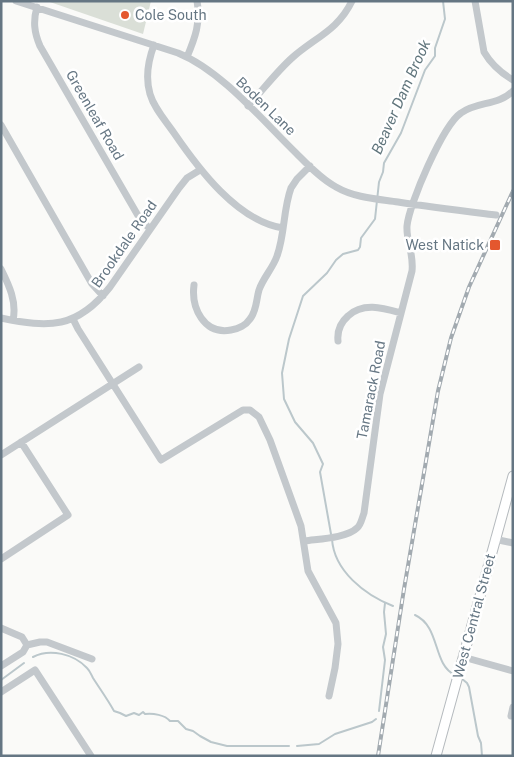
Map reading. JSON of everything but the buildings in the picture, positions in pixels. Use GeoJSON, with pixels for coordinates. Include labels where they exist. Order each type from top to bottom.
{"type":"FeatureCollection","features":[{"type":"Feature","properties":{"kind":"main road","name":"West Central Street"},"geometry":{"type":"LineString","coordinates":[[436,756],[494,539],[513,476]]}},
{"type":"Feature","properties":{"kind":"street","name":"Boden Lane"},"geometry":{"type":"LineString","coordinates":[[16,1],[154,45],[187,57],[209,69],[310,166],[335,187],[380,200],[496,214]]}},
{"type":"Feature","properties":{"kind":"street"},"geometry":{"type":"LineString","coordinates":[[187,57],[198,26],[199,11],[197,1]]}},
{"type":"Feature","properties":{"kind":"street"},"geometry":{"type":"LineString","coordinates":[[248,106],[293,57],[339,22],[352,1]]}},
{"type":"Feature","properties":{"kind":"street"},"geometry":{"type":"LineString","coordinates":[[475,1],[484,52],[497,69],[513,80]]}},
{"type":"Feature","properties":{"kind":"street","name":"Greenleaf Road"},"geometry":{"type":"LineString","coordinates":[[37,7],[34,28],[40,46],[140,219],[150,229]]}},
{"type":"Feature","properties":{"kind":"street"},"geometry":{"type":"LineString","coordinates":[[154,45],[147,70],[148,85],[152,99],[200,170],[251,216],[264,223],[283,228]]}},
{"type":"Feature","properties":{"kind":"street","name":"Tamarack Road"},"geometry":{"type":"LineString","coordinates":[[305,541],[338,536],[356,529],[364,514],[378,404],[412,264],[412,251],[407,233],[412,204],[444,135],[455,118],[466,109],[503,99],[513,91]]}},
{"type":"Feature","properties":{"kind":"street"},"geometry":{"type":"LineString","coordinates":[[1,125],[92,284],[103,296]]}},
{"type":"Feature","properties":{"kind":"street"},"geometry":{"type":"LineString","coordinates":[[194,285],[194,304],[203,322],[218,330],[230,331],[240,328],[248,321],[254,312],[261,286],[277,255],[291,188],[310,166]]}},
{"type":"Feature","properties":{"kind":"street","name":"Brookdale Road"},"geometry":{"type":"LineString","coordinates":[[1,318],[42,325],[73,319],[87,311],[103,296],[183,183],[200,170]]}},
{"type":"Feature","properties":{"kind":"street"},"geometry":{"type":"LineString","coordinates":[[1,269],[13,300],[15,310],[13,320]]}},
{"type":"Feature","properties":{"kind":"street"},"geometry":{"type":"LineString","coordinates":[[338,341],[341,323],[356,311],[375,307],[401,313]]}},
{"type":"Feature","properties":{"kind":"street"},"geometry":{"type":"LineString","coordinates":[[73,319],[161,460],[239,412],[250,410],[259,417],[268,435],[301,526],[305,541],[308,571],[338,630],[335,668],[329,696]]}},
{"type":"Feature","properties":{"kind":"street"},"geometry":{"type":"LineString","coordinates":[[1,455],[139,367]]}},
{"type":"Feature","properties":{"kind":"street"},"geometry":{"type":"LineString","coordinates":[[1,559],[68,515],[21,442]]}},
{"type":"Feature","properties":{"kind":"street"},"geometry":{"type":"LineString","coordinates":[[494,539],[513,544]]}},
{"type":"Feature","properties":{"kind":"street"},"geometry":{"type":"LineString","coordinates":[[1,628],[22,637],[27,644]]}},
{"type":"Feature","properties":{"kind":"street"},"geometry":{"type":"LineString","coordinates":[[27,644],[46,642],[92,659]]}},
{"type":"Feature","properties":{"kind":"street"},"geometry":{"type":"LineString","coordinates":[[1,666],[23,652],[27,644]]}},
{"type":"Feature","properties":{"kind":"street"},"geometry":{"type":"LineString","coordinates":[[463,657],[513,671]]}},
{"type":"Feature","properties":{"kind":"street"},"geometry":{"type":"LineString","coordinates":[[1,692],[35,670],[91,756]]}},
{"type":"Feature","properties":{"kind":"street"},"geometry":{"type":"LineString","coordinates":[[510,716],[513,708]]}},
{"type":"Feature","properties":{"kind":"shaded area"},"geometry":{"type":"Polygon","coordinates":[[[47,1],[151,1],[143,34],[47,1]]]}},
{"type":"Feature","properties":{"kind":"waterway","name":"Beaver Dam Brook"},"geometry":{"type":"LineString","coordinates":[[331,534],[320,472],[323,464],[313,443],[295,422],[284,399],[282,373],[289,339],[303,296],[327,273],[343,254],[358,250],[361,238],[375,219],[379,182],[384,163],[401,133],[425,70],[435,56],[435,48],[445,19],[443,1]]}},
{"type":"Feature","properties":{"kind":"waterway","name":"Beaver Dam Brook"},"geometry":{"type":"LineString","coordinates":[[332,539],[338,561],[353,580],[372,595],[393,606]]}},
{"type":"Feature","properties":{"kind":"waterway"},"geometry":{"type":"LineString","coordinates":[[379,711],[385,660],[383,647],[386,634],[385,603]]}},
{"type":"Feature","properties":{"kind":"waterway","name":"Beaver Dam Brook"},"geometry":{"type":"LineString","coordinates":[[415,615],[429,628],[443,663],[455,675]]}},
{"type":"Feature","properties":{"kind":"waterway"},"geometry":{"type":"LineString","coordinates":[[33,657],[40,654],[54,653],[69,656],[82,663],[89,670],[114,711],[126,716],[134,713],[139,715],[143,712],[145,714],[159,715],[170,721],[178,721],[186,729],[211,742],[227,746],[289,746]]}},
{"type":"Feature","properties":{"kind":"waterway"},"geometry":{"type":"LineString","coordinates":[[1,680],[24,663]]}},
{"type":"Feature","properties":{"kind":"waterway","name":"Beaver Dam Brook"},"geometry":{"type":"LineString","coordinates":[[461,678],[469,687],[482,756]]}},
{"type":"Feature","properties":{"kind":"waterway"},"geometry":{"type":"LineString","coordinates":[[297,746],[319,744],[335,734],[376,719]]}},
{"type":"Feature","properties":{"kind":"railway"},"geometry":{"type":"LineString","coordinates":[[378,756],[438,391],[451,338],[469,287],[513,191]]}},
{"type":"Feature","properties":{"kind":"place","name":"Cole South"},"geometry":{"type":"Point","coordinates":[125,15]}},
{"type":"Feature","properties":{"kind":"place","name":"West Natick"},"geometry":{"type":"Point","coordinates":[495,245]}}]}
